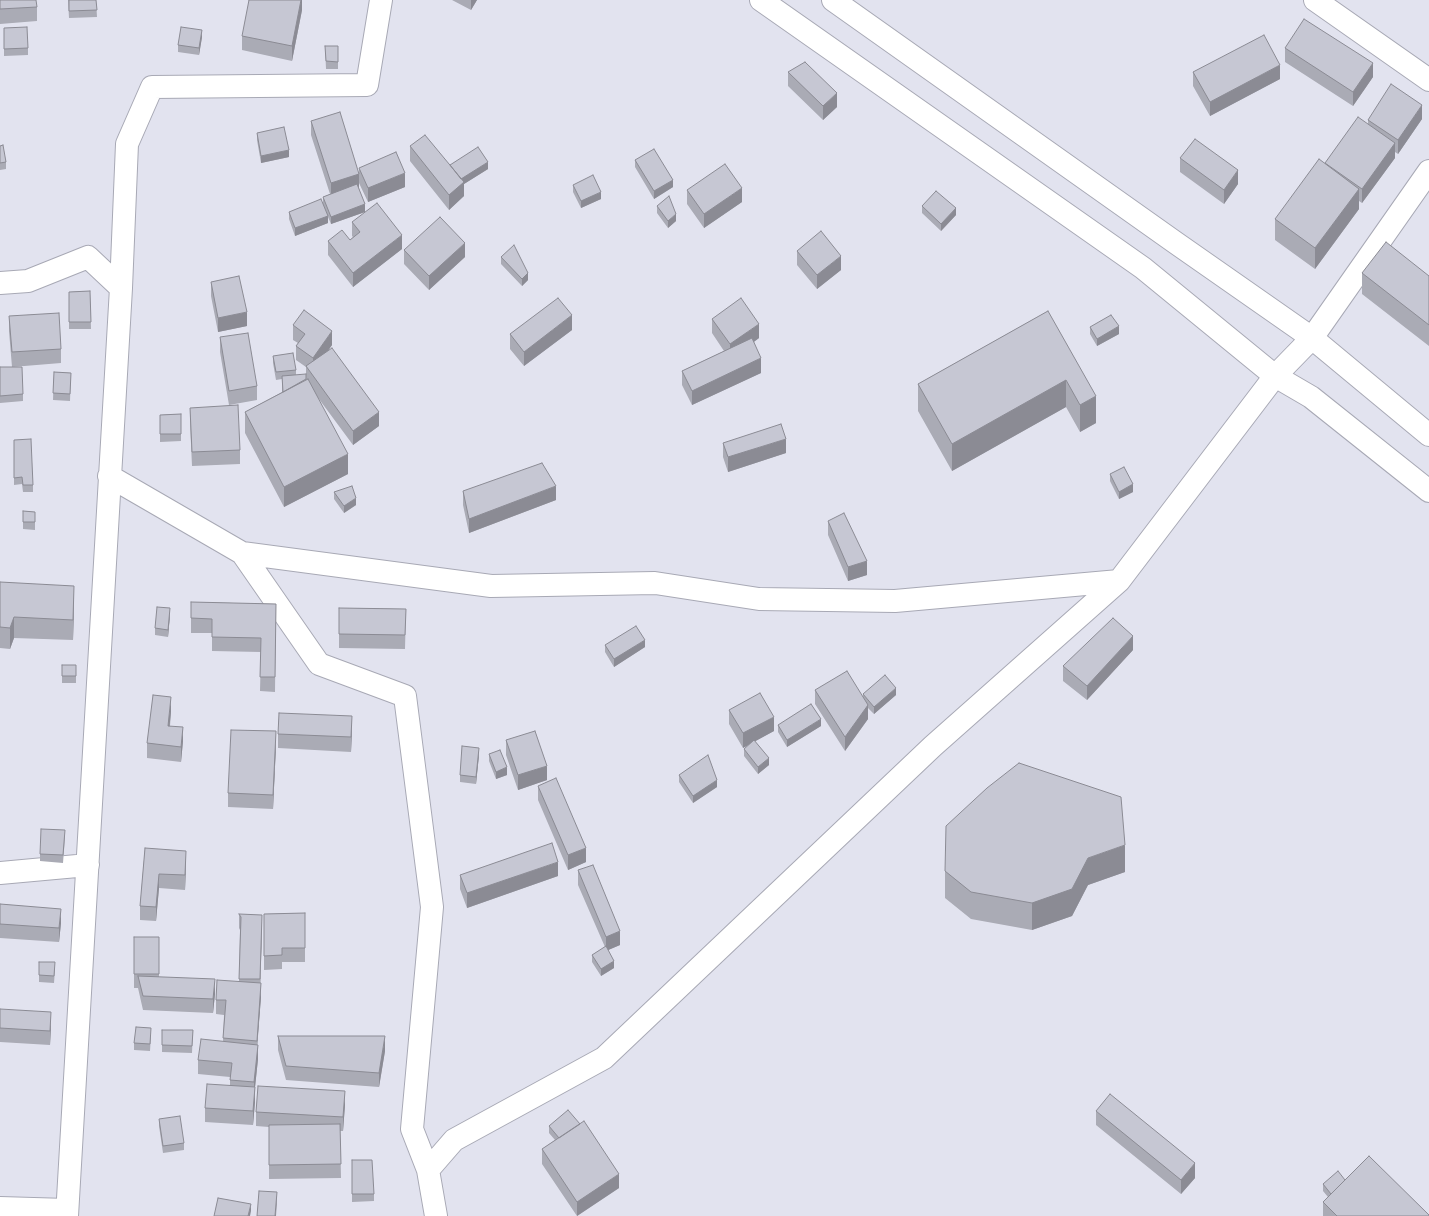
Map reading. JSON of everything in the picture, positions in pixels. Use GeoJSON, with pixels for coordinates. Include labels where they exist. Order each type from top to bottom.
{"type":"FeatureCollection","features":[{"type":"Feature","properties":{"kind":"street"},"geometry":{"type":"LineString","coordinates":[[0,1208],[67,1213],[121,288],[127,144],[152,87],[367,85],[381,0]]}},
{"type":"Feature","properties":{"kind":"street"},"geometry":{"type":"LineString","coordinates":[[761,0],[1143,268],[1275,376],[1311,396],[1429,491]]}},
{"type":"Feature","properties":{"kind":"street"},"geometry":{"type":"LineString","coordinates":[[833,0],[1312,338],[1429,435]]}},
{"type":"Feature","properties":{"kind":"street"},"geometry":{"type":"LineString","coordinates":[[1315,0],[1429,80]]}},
{"type":"Feature","properties":{"kind":"street"},"geometry":{"type":"LineString","coordinates":[[428,1170],[454,1140],[604,1058],[933,746],[1119,580],[1275,376],[1312,338],[1429,171]]}},
{"type":"Feature","properties":{"kind":"street"},"geometry":{"type":"LineString","coordinates":[[0,283],[28,281],[88,257],[121,288]]}},
{"type":"Feature","properties":{"kind":"street"},"geometry":{"type":"LineString","coordinates":[[109,476],[242,553],[491,586],[655,583],[759,599],[895,601],[1119,580]]}},
{"type":"Feature","properties":{"kind":"street"},"geometry":{"type":"LineString","coordinates":[[242,553],[319,664],[405,696],[432,907],[412,1129],[428,1170],[436,1216]]}},
{"type":"Feature","properties":{"kind":"street"},"geometry":{"type":"LineString","coordinates":[[0,872],[88,866]]}},
{"type":"Feature","properties":{"kind":"building"},"geometry":{"type":"Polygon","coordinates":[[[0,0],[36,0],[37,7],[0,9],[0,0]]]}},
{"type":"Feature","properties":{"kind":"building"},"geometry":{"type":"Polygon","coordinates":[[[69,0],[96,0],[97,10],[69,11],[69,0]]]}},
{"type":"Feature","properties":{"kind":"building"},"geometry":{"type":"Polygon","coordinates":[[[249,0],[301,0],[292,46],[242,36],[249,0]]]}},
{"type":"Feature","properties":{"kind":"building"},"geometry":{"type":"Polygon","coordinates":[[[1304,19],[1373,63],[1353,92],[1285,48],[1304,19]]]}},
{"type":"Feature","properties":{"kind":"building"},"geometry":{"type":"Polygon","coordinates":[[[27,27],[28,48],[4,49],[4,28],[27,27]]]}},
{"type":"Feature","properties":{"kind":"building"},"geometry":{"type":"Polygon","coordinates":[[[181,27],[202,30],[199,48],[178,45],[181,27]]]}},
{"type":"Feature","properties":{"kind":"building"},"geometry":{"type":"Polygon","coordinates":[[[1264,35],[1280,65],[1210,102],[1193,72],[1264,35]]]}},
{"type":"Feature","properties":{"kind":"building"},"geometry":{"type":"Polygon","coordinates":[[[325,46],[338,46],[338,62],[326,61],[325,46]]]}},
{"type":"Feature","properties":{"kind":"building"},"geometry":{"type":"Polygon","coordinates":[[[805,62],[837,93],[823,106],[788,72],[805,62]]]}},
{"type":"Feature","properties":{"kind":"building"},"geometry":{"type":"Polygon","coordinates":[[[1391,84],[1422,105],[1398,140],[1368,120],[1391,84]]]}},
{"type":"Feature","properties":{"kind":"building"},"geometry":{"type":"Polygon","coordinates":[[[340,112],[359,174],[331,183],[311,121],[340,112]]]}},
{"type":"Feature","properties":{"kind":"building"},"geometry":{"type":"Polygon","coordinates":[[[1358,117],[1395,143],[1362,189],[1325,163],[1358,117]]]}},
{"type":"Feature","properties":{"kind":"building"},"geometry":{"type":"Polygon","coordinates":[[[284,127],[289,150],[261,156],[257,133],[284,127]]]}},
{"type":"Feature","properties":{"kind":"building"},"geometry":{"type":"Polygon","coordinates":[[[425,135],[464,182],[449,195],[410,146],[425,135]]]}},
{"type":"Feature","properties":{"kind":"building"},"geometry":{"type":"Polygon","coordinates":[[[1195,139],[1238,170],[1224,190],[1180,158],[1195,139]]]}},
{"type":"Feature","properties":{"kind":"building"},"geometry":{"type":"Polygon","coordinates":[[[3,145],[6,162],[0,163],[0,146],[3,145]]]}},
{"type":"Feature","properties":{"kind":"building"},"geometry":{"type":"Polygon","coordinates":[[[478,147],[488,162],[461,179],[450,165],[478,147]]]}},
{"type":"Feature","properties":{"kind":"building"},"geometry":{"type":"Polygon","coordinates":[[[654,149],[673,180],[654,191],[635,160],[654,149]]]}},
{"type":"Feature","properties":{"kind":"building"},"geometry":{"type":"Polygon","coordinates":[[[396,152],[405,173],[368,188],[359,168],[396,152]]]}},
{"type":"Feature","properties":{"kind":"building"},"geometry":{"type":"Polygon","coordinates":[[[1319,159],[1359,189],[1315,248],[1275,219],[1319,159]]]}},
{"type":"Feature","properties":{"kind":"building"},"geometry":{"type":"Polygon","coordinates":[[[725,164],[742,188],[704,214],[687,190],[725,164]]]}},
{"type":"Feature","properties":{"kind":"building"},"geometry":{"type":"Polygon","coordinates":[[[593,175],[601,192],[581,201],[573,185],[593,175]]]}},
{"type":"Feature","properties":{"kind":"building"},"geometry":{"type":"Polygon","coordinates":[[[357,184],[365,204],[331,217],[323,197],[357,184]]]}},
{"type":"Feature","properties":{"kind":"building"},"geometry":{"type":"Polygon","coordinates":[[[936,191],[956,208],[941,224],[922,206],[936,191]]]}},
{"type":"Feature","properties":{"kind":"building"},"geometry":{"type":"Polygon","coordinates":[[[669,196],[676,214],[668,221],[657,206],[669,196]]]}},
{"type":"Feature","properties":{"kind":"building"},"geometry":{"type":"Polygon","coordinates":[[[321,199],[328,216],[295,228],[289,212],[321,199]]]}},
{"type":"Feature","properties":{"kind":"building"},"geometry":{"type":"Polygon","coordinates":[[[377,203],[402,235],[353,273],[328,241],[342,230],[350,240],[360,232],[352,222],[377,203]]]}},
{"type":"Feature","properties":{"kind":"building"},"geometry":{"type":"Polygon","coordinates":[[[440,217],[465,243],[429,276],[404,250],[440,217]]]}},
{"type":"Feature","properties":{"kind":"building"},"geometry":{"type":"Polygon","coordinates":[[[821,231],[841,256],[817,275],[797,251],[821,231]]]}},
{"type":"Feature","properties":{"kind":"building"},"geometry":{"type":"Polygon","coordinates":[[[1386,242],[1429,276],[1429,325],[1362,273],[1386,242]]]}},
{"type":"Feature","properties":{"kind":"building"},"geometry":{"type":"Polygon","coordinates":[[[514,245],[528,273],[522,279],[501,257],[514,245]]]}},
{"type":"Feature","properties":{"kind":"building"},"geometry":{"type":"Polygon","coordinates":[[[239,276],[247,312],[218,318],[211,282],[239,276]]]}},
{"type":"Feature","properties":{"kind":"building"},"geometry":{"type":"Polygon","coordinates":[[[90,291],[91,322],[69,322],[69,292],[90,291]]]}},
{"type":"Feature","properties":{"kind":"building"},"geometry":{"type":"Polygon","coordinates":[[[558,298],[572,315],[524,352],[510,334],[558,298]]]}},
{"type":"Feature","properties":{"kind":"building"},"geometry":{"type":"Polygon","coordinates":[[[741,298],[759,324],[730,344],[712,319],[741,298]]]}},
{"type":"Feature","properties":{"kind":"building"},"geometry":{"type":"Polygon","coordinates":[[[304,310],[332,331],[313,358],[296,346],[305,334],[293,325],[304,310]]]}},
{"type":"Feature","properties":{"kind":"building"},"geometry":{"type":"Polygon","coordinates":[[[1048,311],[1096,396],[1080,405],[1066,380],[952,444],[918,384],[1048,311]]]}},
{"type":"Feature","properties":{"kind":"building"},"geometry":{"type":"Polygon","coordinates":[[[59,313],[61,349],[12,352],[9,316],[59,313]]]}},
{"type":"Feature","properties":{"kind":"building"},"geometry":{"type":"Polygon","coordinates":[[[1111,315],[1119,326],[1097,339],[1090,327],[1111,315]]]}},
{"type":"Feature","properties":{"kind":"building"},"geometry":{"type":"Polygon","coordinates":[[[248,333],[257,386],[229,391],[220,337],[248,333]]]}},
{"type":"Feature","properties":{"kind":"building"},"geometry":{"type":"Polygon","coordinates":[[[752,338],[761,358],[692,391],[682,371],[752,338]]]}},
{"type":"Feature","properties":{"kind":"building"},"geometry":{"type":"Polygon","coordinates":[[[332,348],[379,412],[353,431],[306,366],[332,348]]]}},
{"type":"Feature","properties":{"kind":"building"},"geometry":{"type":"Polygon","coordinates":[[[293,353],[296,370],[276,372],[273,356],[293,353]]]}},
{"type":"Feature","properties":{"kind":"building"},"geometry":{"type":"Polygon","coordinates":[[[0,367],[22,367],[23,394],[0,396],[0,367]]]}},
{"type":"Feature","properties":{"kind":"building"},"geometry":{"type":"Polygon","coordinates":[[[54,372],[71,373],[70,394],[53,393],[54,372]]]}},
{"type":"Feature","properties":{"kind":"building"},"geometry":{"type":"Polygon","coordinates":[[[306,374],[306,379],[283,392],[282,376],[306,374]]]}},
{"type":"Feature","properties":{"kind":"building"},"geometry":{"type":"Polygon","coordinates":[[[308,379],[348,454],[284,487],[245,412],[308,379]]]}},
{"type":"Feature","properties":{"kind":"building"},"geometry":{"type":"Polygon","coordinates":[[[238,405],[240,450],[192,452],[190,408],[238,405]]]}},
{"type":"Feature","properties":{"kind":"building"},"geometry":{"type":"Polygon","coordinates":[[[181,414],[181,434],[160,434],[160,415],[181,414]]]}},
{"type":"Feature","properties":{"kind":"building"},"geometry":{"type":"Polygon","coordinates":[[[781,424],[786,439],[728,457],[723,443],[781,424]]]}},
{"type":"Feature","properties":{"kind":"building"},"geometry":{"type":"Polygon","coordinates":[[[31,439],[33,485],[23,485],[22,477],[14,478],[14,440],[31,439]]]}},
{"type":"Feature","properties":{"kind":"building"},"geometry":{"type":"Polygon","coordinates":[[[542,463],[556,486],[469,519],[463,491],[542,463]]]}},
{"type":"Feature","properties":{"kind":"building"},"geometry":{"type":"Polygon","coordinates":[[[1124,467],[1133,484],[1119,492],[1110,474],[1124,467]]]}},
{"type":"Feature","properties":{"kind":"building"},"geometry":{"type":"Polygon","coordinates":[[[352,486],[356,498],[344,506],[334,492],[352,486]]]}},
{"type":"Feature","properties":{"kind":"building"},"geometry":{"type":"Polygon","coordinates":[[[23,511],[35,512],[35,522],[23,522],[23,511]]]}},
{"type":"Feature","properties":{"kind":"building"},"geometry":{"type":"Polygon","coordinates":[[[844,513],[867,561],[848,567],[828,521],[844,513]]]}},
{"type":"Feature","properties":{"kind":"building"},"geometry":{"type":"Polygon","coordinates":[[[0,582],[74,586],[73,620],[14,617],[10,628],[0,627],[0,582]]]}},
{"type":"Feature","properties":{"kind":"building"},"geometry":{"type":"Polygon","coordinates":[[[191,602],[276,604],[275,677],[260,677],[261,638],[212,637],[212,619],[191,618],[191,602]]]}},
{"type":"Feature","properties":{"kind":"building"},"geometry":{"type":"Polygon","coordinates":[[[157,607],[170,608],[168,630],[155,628],[157,607]]]}},
{"type":"Feature","properties":{"kind":"building"},"geometry":{"type":"Polygon","coordinates":[[[339,608],[406,609],[405,635],[339,634],[339,608]]]}},
{"type":"Feature","properties":{"kind":"building"},"geometry":{"type":"Polygon","coordinates":[[[1113,618],[1133,636],[1087,686],[1063,666],[1113,618]]]}},
{"type":"Feature","properties":{"kind":"building"},"geometry":{"type":"Polygon","coordinates":[[[636,626],[645,640],[614,659],[605,645],[636,626]]]}},
{"type":"Feature","properties":{"kind":"building"},"geometry":{"type":"Polygon","coordinates":[[[62,665],[76,665],[76,676],[62,676],[62,665]]]}},
{"type":"Feature","properties":{"kind":"building"},"geometry":{"type":"Polygon","coordinates":[[[847,671],[868,705],[845,737],[815,690],[847,671]]]}},
{"type":"Feature","properties":{"kind":"building"},"geometry":{"type":"Polygon","coordinates":[[[885,675],[896,688],[874,707],[863,694],[885,675]]]}},
{"type":"Feature","properties":{"kind":"building"},"geometry":{"type":"Polygon","coordinates":[[[760,693],[774,717],[743,733],[729,710],[760,693]]]}},
{"type":"Feature","properties":{"kind":"building"},"geometry":{"type":"Polygon","coordinates":[[[153,695],[171,697],[168,726],[183,727],[181,747],[147,743],[153,695]]]}},
{"type":"Feature","properties":{"kind":"building"},"geometry":{"type":"Polygon","coordinates":[[[811,704],[821,719],[787,740],[778,725],[811,704]]]}},
{"type":"Feature","properties":{"kind":"building"},"geometry":{"type":"Polygon","coordinates":[[[279,713],[352,716],[351,737],[278,734],[279,713]]]}},
{"type":"Feature","properties":{"kind":"building"},"geometry":{"type":"Polygon","coordinates":[[[231,730],[276,731],[273,795],[228,793],[231,730]]]}},
{"type":"Feature","properties":{"kind":"building"},"geometry":{"type":"Polygon","coordinates":[[[535,731],[547,766],[518,775],[506,740],[535,731]]]}},
{"type":"Feature","properties":{"kind":"building"},"geometry":{"type":"Polygon","coordinates":[[[754,740],[769,758],[758,767],[744,749],[754,740]]]}},
{"type":"Feature","properties":{"kind":"building"},"geometry":{"type":"Polygon","coordinates":[[[462,746],[479,748],[476,777],[460,775],[462,746]]]}},
{"type":"Feature","properties":{"kind":"building"},"geometry":{"type":"Polygon","coordinates":[[[500,750],[507,767],[496,772],[489,754],[500,750]]]}},
{"type":"Feature","properties":{"kind":"building"},"geometry":{"type":"Polygon","coordinates":[[[708,755],[717,780],[693,796],[679,775],[708,755]]]}},
{"type":"Feature","properties":{"kind":"building"},"geometry":{"type":"Polygon","coordinates":[[[1019,763],[1121,797],[1125,845],[1088,858],[1072,889],[1032,903],[971,892],[945,871],[946,826],[987,788],[1019,763]]]}},
{"type":"Feature","properties":{"kind":"building"},"geometry":{"type":"Polygon","coordinates":[[[556,778],[586,848],[568,855],[538,786],[556,778]]]}},
{"type":"Feature","properties":{"kind":"building"},"geometry":{"type":"Polygon","coordinates":[[[41,829],[65,830],[63,855],[40,854],[41,829]]]}},
{"type":"Feature","properties":{"kind":"building"},"geometry":{"type":"Polygon","coordinates":[[[552,843],[558,862],[467,893],[460,875],[552,843]]]}},
{"type":"Feature","properties":{"kind":"building"},"geometry":{"type":"Polygon","coordinates":[[[145,848],[186,851],[185,875],[159,874],[156,907],[140,906],[145,848]]]}},
{"type":"Feature","properties":{"kind":"building"},"geometry":{"type":"Polygon","coordinates":[[[593,865],[620,931],[606,937],[578,870],[593,865]]]}},
{"type":"Feature","properties":{"kind":"building"},"geometry":{"type":"Polygon","coordinates":[[[0,904],[61,909],[59,928],[0,924],[0,904]]]}},
{"type":"Feature","properties":{"kind":"building"},"geometry":{"type":"Polygon","coordinates":[[[305,913],[305,948],[282,948],[282,955],[264,956],[264,914],[305,913]]]}},
{"type":"Feature","properties":{"kind":"building"},"geometry":{"type":"Polygon","coordinates":[[[239,914],[262,915],[260,979],[239,979],[241,917],[239,914]]]}},
{"type":"Feature","properties":{"kind":"building"},"geometry":{"type":"Polygon","coordinates":[[[134,937],[159,937],[159,974],[134,974],[134,937]]]}},
{"type":"Feature","properties":{"kind":"building"},"geometry":{"type":"Polygon","coordinates":[[[606,946],[614,961],[601,969],[592,955],[606,946]]]}},
{"type":"Feature","properties":{"kind":"building"},"geometry":{"type":"Polygon","coordinates":[[[39,962],[55,962],[54,976],[39,975],[39,962]]]}},
{"type":"Feature","properties":{"kind":"building"},"geometry":{"type":"Polygon","coordinates":[[[138,976],[215,979],[213,999],[143,996],[138,976]]]}},
{"type":"Feature","properties":{"kind":"building"},"geometry":{"type":"Polygon","coordinates":[[[217,980],[261,983],[257,1041],[223,1038],[226,1000],[216,1000],[217,980]]]}},
{"type":"Feature","properties":{"kind":"building"},"geometry":{"type":"Polygon","coordinates":[[[0,1009],[51,1012],[50,1031],[0,1028],[0,1009]]]}},
{"type":"Feature","properties":{"kind":"building"},"geometry":{"type":"Polygon","coordinates":[[[136,1027],[151,1028],[150,1044],[134,1043],[136,1027]]]}},
{"type":"Feature","properties":{"kind":"building"},"geometry":{"type":"Polygon","coordinates":[[[162,1030],[193,1030],[192,1046],[162,1045],[162,1030]]]}},
{"type":"Feature","properties":{"kind":"building"},"geometry":{"type":"Polygon","coordinates":[[[278,1036],[385,1036],[379,1073],[286,1066],[278,1036]]]}},
{"type":"Feature","properties":{"kind":"building"},"geometry":{"type":"Polygon","coordinates":[[[201,1039],[258,1045],[254,1082],[230,1080],[232,1063],[198,1060],[201,1039]]]}},
{"type":"Feature","properties":{"kind":"building"},"geometry":{"type":"Polygon","coordinates":[[[207,1084],[255,1087],[253,1111],[205,1108],[207,1084]]]}},
{"type":"Feature","properties":{"kind":"building"},"geometry":{"type":"Polygon","coordinates":[[[258,1086],[345,1091],[343,1117],[256,1112],[258,1086]]]}},
{"type":"Feature","properties":{"kind":"building"},"geometry":{"type":"Polygon","coordinates":[[[1110,1094],[1195,1163],[1181,1180],[1096,1111],[1110,1094]]]}},
{"type":"Feature","properties":{"kind":"building"},"geometry":{"type":"Polygon","coordinates":[[[568,1110],[580,1124],[559,1138],[549,1126],[568,1110]]]}},
{"type":"Feature","properties":{"kind":"building"},"geometry":{"type":"Polygon","coordinates":[[[180,1116],[184,1143],[163,1146],[159,1119],[180,1116]]]}},
{"type":"Feature","properties":{"kind":"building"},"geometry":{"type":"Polygon","coordinates":[[[584,1121],[619,1174],[577,1202],[542,1149],[584,1121]]]}},
{"type":"Feature","properties":{"kind":"building"},"geometry":{"type":"Polygon","coordinates":[[[340,1124],[341,1164],[269,1165],[269,1125],[340,1124]]]}},
{"type":"Feature","properties":{"kind":"building"},"geometry":{"type":"Polygon","coordinates":[[[1369,1156],[1429,1216],[1337,1216],[1323,1202],[1369,1156]]]}},
{"type":"Feature","properties":{"kind":"building"},"geometry":{"type":"Polygon","coordinates":[[[352,1160],[372,1160],[374,1194],[352,1194],[352,1160]]]}},
{"type":"Feature","properties":{"kind":"building"},"geometry":{"type":"Polygon","coordinates":[[[1338,1171],[1345,1180],[1331,1194],[1323,1184],[1338,1171]]]}},
{"type":"Feature","properties":{"kind":"building"},"geometry":{"type":"Polygon","coordinates":[[[259,1191],[277,1192],[275,1216],[257,1216],[259,1191]]]}},
{"type":"Feature","properties":{"kind":"building"},"geometry":{"type":"Polygon","coordinates":[[[218,1198],[251,1204],[248,1216],[214,1216],[218,1198]]]}}]}
